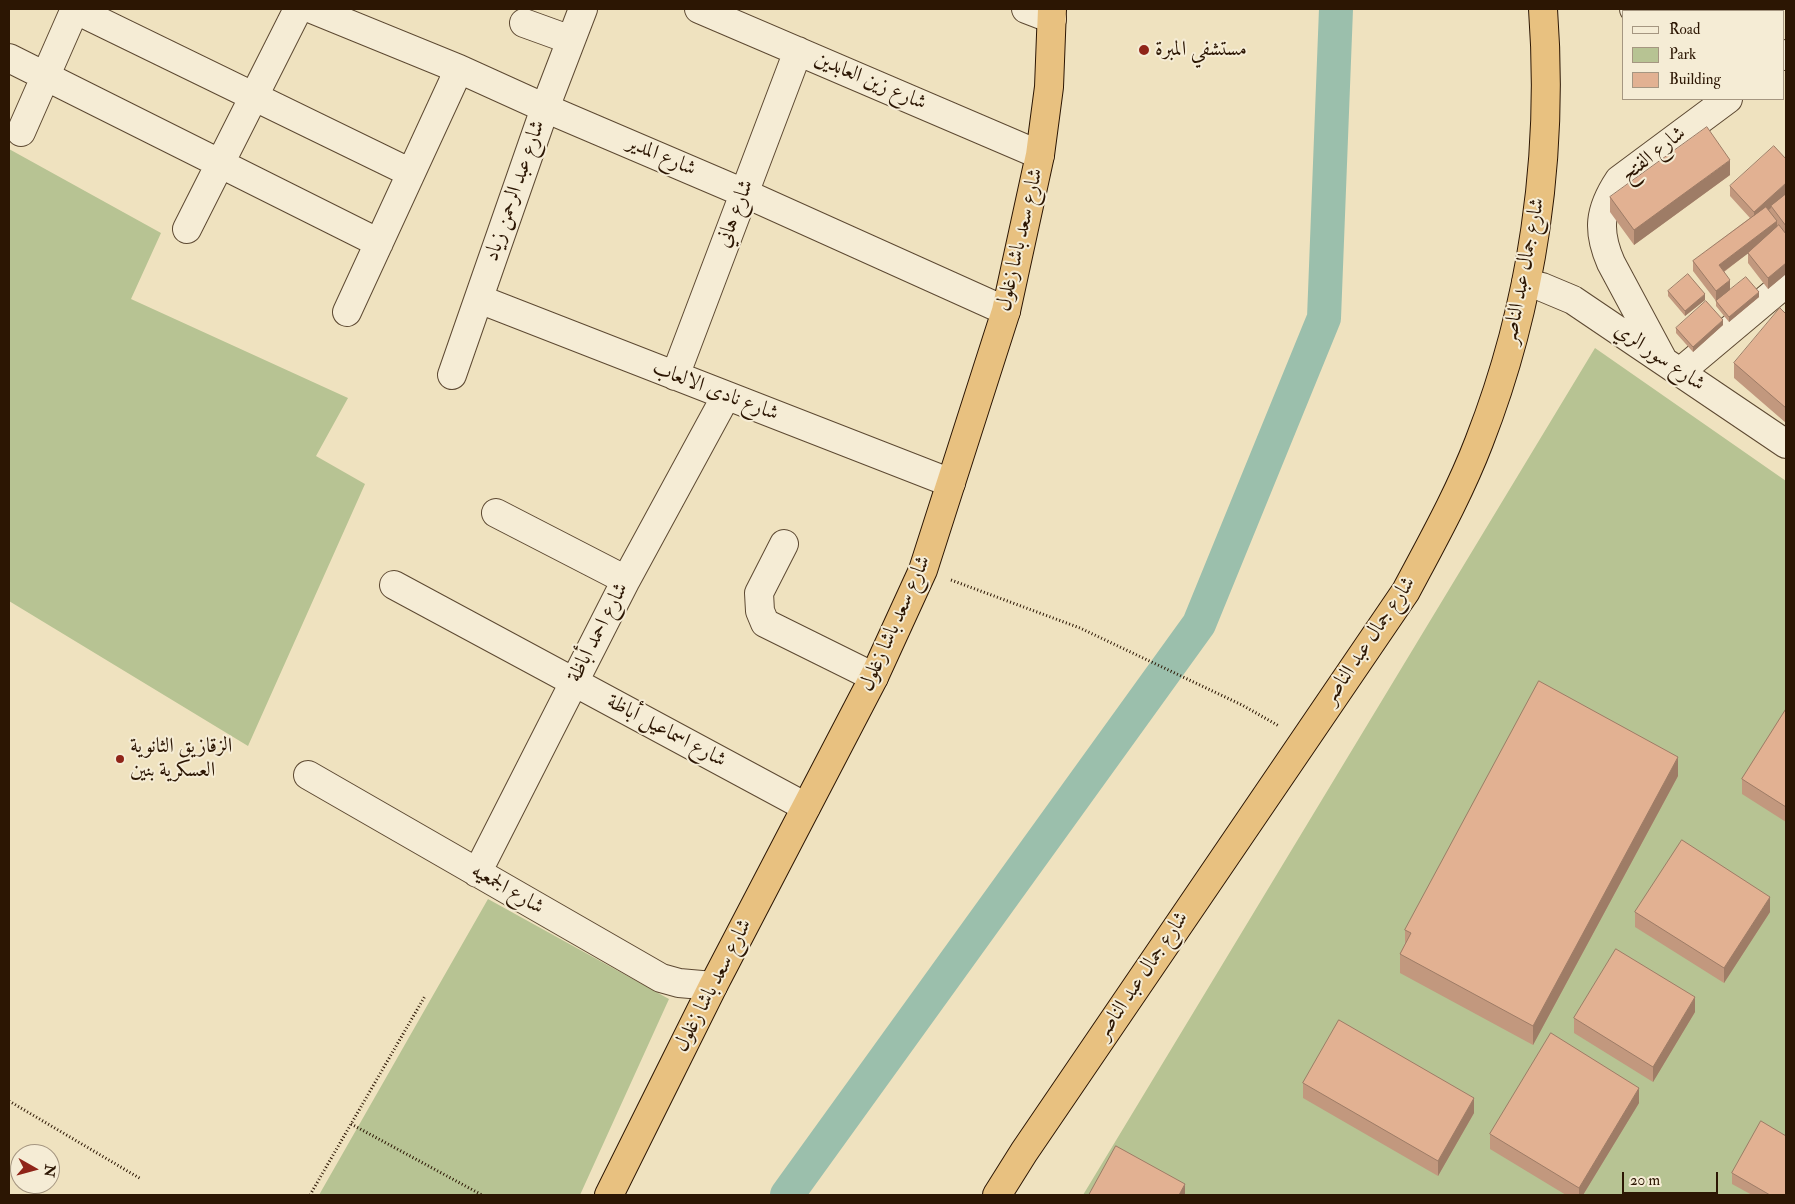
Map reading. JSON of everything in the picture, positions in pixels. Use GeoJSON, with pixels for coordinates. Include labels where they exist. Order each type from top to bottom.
{"type":"FeatureCollection","features":[{"type":"Feature","properties":{"kind":"highway","name":"شارع جمال عبد الناصر"},"geometry":{"type":"LineString","coordinates":[[997,1195],[1024,1152],[1406,591],[1446,518],[1479,442],[1503,373],[1526,283],[1542,183],[1546,82],[1543,9]]}},
{"type":"Feature","properties":{"kind":"highway","name":"شارع سعد باشا زغلول"},"geometry":{"type":"LineString","coordinates":[[609,1195],[713,986],[874,677],[923,570],[1006,311],[1040,156],[1049,87],[1052,14]]}},
{"type":"Feature","properties":{"kind":"street"},"geometry":{"type":"LineString","coordinates":[[21,132],[75,9],[411,173]]}},
{"type":"Feature","properties":{"kind":"street"},"geometry":{"type":"LineString","coordinates":[[187,229],[298,9]]}},
{"type":"Feature","properties":{"kind":"street","name":"شارع المدير"},"geometry":{"type":"LineString","coordinates":[[312,9],[357,17],[459,69],[545,108],[744,193],[1006,311]]}},
{"type":"Feature","properties":{"kind":"street","name":"شارع عبد الرحمن زياد"},"geometry":{"type":"LineString","coordinates":[[452,375],[545,108],[583,9]]}},
{"type":"Feature","properties":{"kind":"street","name":"شارع زين العابدين"},"geometry":{"type":"LineString","coordinates":[[699,9],[1040,156]]}},
{"type":"Feature","properties":{"kind":"street"},"geometry":{"type":"LineString","coordinates":[[1026,9],[1052,14]]}},
{"type":"Feature","properties":{"kind":"street"},"geometry":{"type":"LineString","coordinates":[[524,23],[571,40]]}},
{"type":"Feature","properties":{"kind":"street","name":"شارع هاني"},"geometry":{"type":"LineString","coordinates":[[675,376],[798,51]]}},
{"type":"Feature","properties":{"kind":"street"},"geometry":{"type":"LineString","coordinates":[[9,58],[379,243]]}},
{"type":"Feature","properties":{"kind":"street"},"geometry":{"type":"LineString","coordinates":[[347,312],[459,69]]}},
{"type":"Feature","properties":{"kind":"street","name":"شارع الفتح"},"geometry":{"type":"LineString","coordinates":[[1672,366],[1610,263],[1604,247],[1601,229],[1603,212],[1609,195],[1619,180],[1714,103]]}},
{"type":"Feature","properties":{"kind":"street","name":"شارع سور الري"},"geometry":{"type":"LineString","coordinates":[[1526,283],[1542,287],[1573,300],[1786,444]]}},
{"type":"Feature","properties":{"kind":"street"},"geometry":{"type":"LineString","coordinates":[[1672,366],[1771,311],[1786,283]]}},
{"type":"Feature","properties":{"kind":"street","name":"شارع نادى الالعاب"},"geometry":{"type":"LineString","coordinates":[[479,299],[951,483]]}},
{"type":"Feature","properties":{"kind":"street","name":"شارع احمد أباظة"},"geometry":{"type":"LineString","coordinates":[[477,873],[626,580],[726,396]]}},
{"type":"Feature","properties":{"kind":"street"},"geometry":{"type":"LineString","coordinates":[[496,513],[626,580]]}},
{"type":"Feature","properties":{"kind":"street"},"geometry":{"type":"LineString","coordinates":[[784,544],[759,594],[760,611],[765,623],[874,677]]}},
{"type":"Feature","properties":{"kind":"street","name":"شارع اسماعيل أباظة"},"geometry":{"type":"LineString","coordinates":[[394,585],[806,807]]}},
{"type":"Feature","properties":{"kind":"street","name":"شارع الجمعيه"},"geometry":{"type":"LineString","coordinates":[[308,775],[661,978],[679,984],[713,986]]}},
{"type":"Feature","properties":{"kind":"path"},"geometry":{"type":"LineString","coordinates":[[923,570],[1080,628],[1242,705],[1304,739]]}},
{"type":"Feature","properties":{"kind":"path"},"geometry":{"type":"LineString","coordinates":[[310,1195],[425,996]]}},
{"type":"Feature","properties":{"kind":"path"},"geometry":{"type":"LineString","coordinates":[[9,1101],[141,1179]]}},
{"type":"Feature","properties":{"kind":"path"},"geometry":{"type":"LineString","coordinates":[[351,1124],[482,1195]]}},
{"type":"Feature","properties":{"kind":"green space"},"geometry":{"type":"Polygon","coordinates":[[[9,149],[161,233],[131,299],[348,398],[316,456],[365,484],[248,746],[9,601],[9,149]]]}},
{"type":"Feature","properties":{"kind":"green space"},"geometry":{"type":"Polygon","coordinates":[[[1595,348],[1786,481],[1786,1195],[1083,1195],[1595,348]]]}},
{"type":"Feature","properties":{"kind":"green space"},"geometry":{"type":"Polygon","coordinates":[[[488,899],[669,999],[580,1195],[319,1195],[488,899]]]}},
{"type":"Feature","properties":{"kind":"building"},"geometry":{"type":"Polygon","coordinates":[[[1707,127],[1730,160],[1634,230],[1610,197],[1707,127]]]}},
{"type":"Feature","properties":{"kind":"building"},"geometry":{"type":"Polygon","coordinates":[[[1774,146],[1786,159],[1786,183],[1754,212],[1730,186],[1774,146]]]}},
{"type":"Feature","properties":{"kind":"building"},"geometry":{"type":"Polygon","coordinates":[[[1786,194],[1786,226],[1771,206],[1786,194]]]}},
{"type":"Feature","properties":{"kind":"building"},"geometry":{"type":"Polygon","coordinates":[[[1766,207],[1777,221],[1719,265],[1730,280],[1716,291],[1693,261],[1766,207]]]}},
{"type":"Feature","properties":{"kind":"building"},"geometry":{"type":"Polygon","coordinates":[[[1779,225],[1786,234],[1786,263],[1768,278],[1748,253],[1779,225]]]}},
{"type":"Feature","properties":{"kind":"building"},"geometry":{"type":"Polygon","coordinates":[[[1688,274],[1705,294],[1685,311],[1668,291],[1688,274]]]}},
{"type":"Feature","properties":{"kind":"building"},"geometry":{"type":"Polygon","coordinates":[[[1746,277],[1759,292],[1729,317],[1716,301],[1746,277]]]}},
{"type":"Feature","properties":{"kind":"building"},"geometry":{"type":"Polygon","coordinates":[[[1706,301],[1723,320],[1693,347],[1676,328],[1706,301]]]}},
{"type":"Feature","properties":{"kind":"building"},"geometry":{"type":"Polygon","coordinates":[[[1780,308],[1786,314],[1786,408],[1734,363],[1780,308]]]}},
{"type":"Feature","properties":{"kind":"building"},"geometry":{"type":"Polygon","coordinates":[[[1539,681],[1678,757],[1533,1026],[1400,954],[1411,933],[1405,930],[1539,681]]]}},
{"type":"Feature","properties":{"kind":"building"},"geometry":{"type":"Polygon","coordinates":[[[1786,709],[1786,807],[1742,779],[1786,709]]]}},
{"type":"Feature","properties":{"kind":"building"},"geometry":{"type":"Polygon","coordinates":[[[1682,840],[1770,897],[1724,968],[1635,912],[1682,840]]]}},
{"type":"Feature","properties":{"kind":"building"},"geometry":{"type":"Polygon","coordinates":[[[1616,949],[1695,997],[1653,1067],[1574,1018],[1616,949]]]}},
{"type":"Feature","properties":{"kind":"building"},"geometry":{"type":"Polygon","coordinates":[[[1339,1020],[1474,1098],[1438,1161],[1303,1083],[1339,1020]]]}},
{"type":"Feature","properties":{"kind":"building"},"geometry":{"type":"Polygon","coordinates":[[[1551,1033],[1639,1088],[1579,1188],[1490,1134],[1551,1033]]]}},
{"type":"Feature","properties":{"kind":"building"},"geometry":{"type":"Polygon","coordinates":[[[1761,1121],[1786,1136],[1786,1195],[1770,1195],[1732,1173],[1761,1121]]]}},
{"type":"Feature","properties":{"kind":"building"},"geometry":{"type":"Polygon","coordinates":[[[1116,1146],[1185,1184],[1179,1195],[1089,1195],[1116,1146]]]}},
{"type":"Feature","properties":{"kind":"waterway"},"geometry":{"type":"LineString","coordinates":[[787,1195],[1199,624],[1324,318],[1336,9]]}},
{"type":"Feature","properties":{"kind":"place","name":"مستشفي المبرة"},"geometry":{"type":"Point","coordinates":[1144,50]}},
{"type":"Feature","properties":{"kind":"place","name":"الزقازيق الثانوية العسكرية بنين"},"geometry":{"type":"Point","coordinates":[120,759]}}]}
